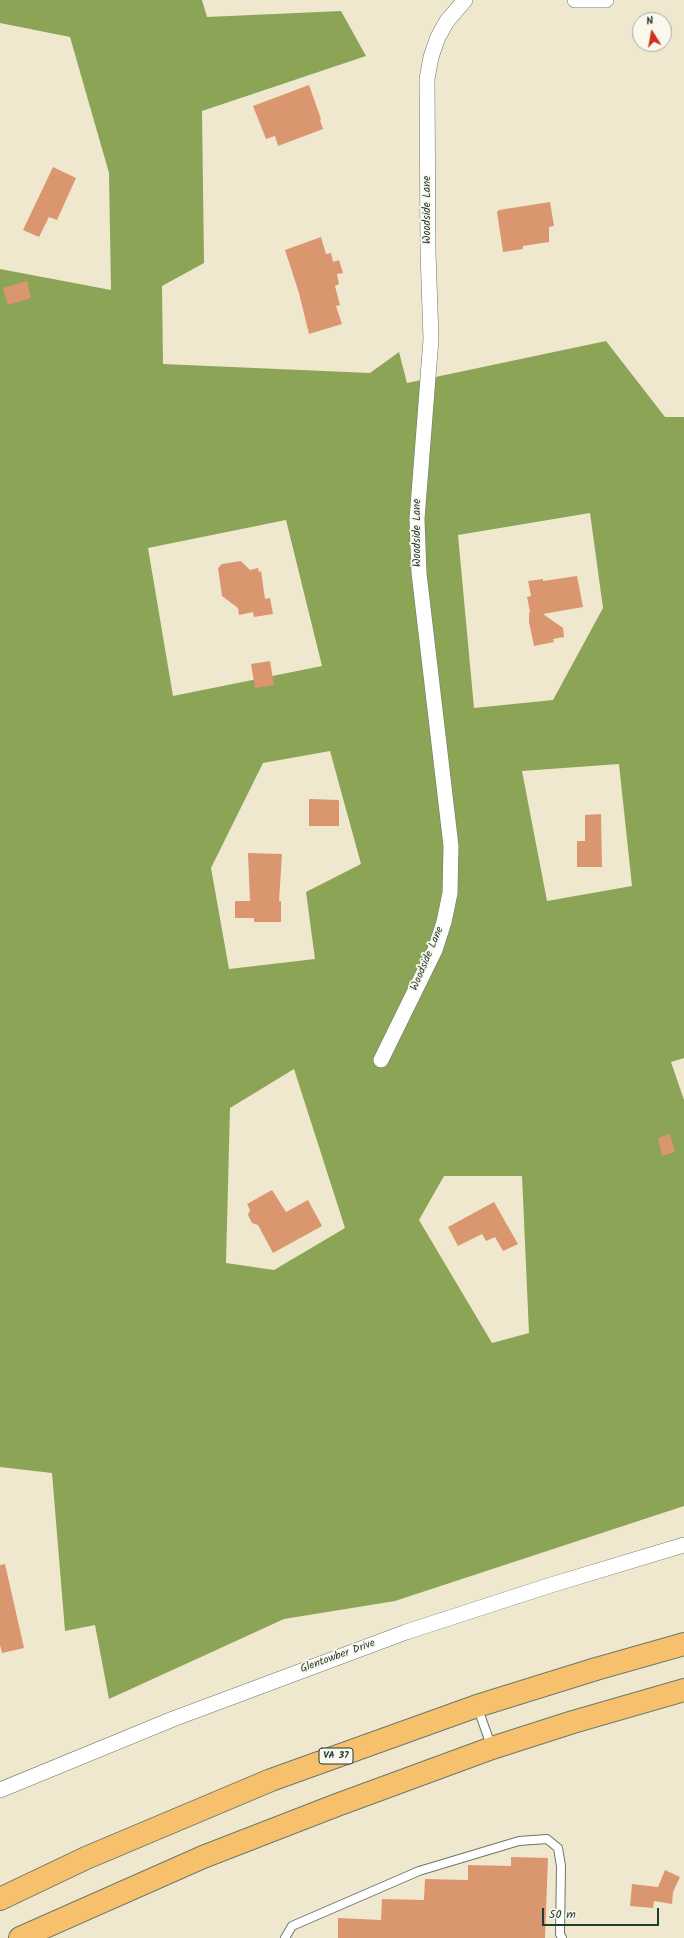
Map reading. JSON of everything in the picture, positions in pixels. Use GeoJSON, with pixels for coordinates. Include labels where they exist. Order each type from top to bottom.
{"type":"FeatureCollection","features":[{"type":"Feature","properties":{"kind":"highway","name":"VA 37"},"geometry":{"type":"LineString","coordinates":[[0,1899],[128,1840],[271,1780],[477,1706],[589,1671],[684,1644]]}},
{"type":"Feature","properties":{"kind":"highway"},"geometry":{"type":"LineString","coordinates":[[20,1938],[203,1857],[272,1829],[492,1748],[573,1722],[684,1690]]}},
{"type":"Feature","properties":{"kind":"highway"},"geometry":{"type":"LineString","coordinates":[[36,1938],[203,1857]]}},
{"type":"Feature","properties":{"kind":"street","name":"Woodside Lane"},"geometry":{"type":"LineString","coordinates":[[381,1060],[435,950],[444,922],[450,893],[451,846],[419,573],[417,519],[431,339],[428,252],[427,79],[431,57],[438,37],[447,21],[465,0]]}},
{"type":"Feature","properties":{"kind":"street"},"geometry":{"type":"LineString","coordinates":[[575,0],[606,0]]}},
{"type":"Feature","properties":{"kind":"street","name":"Glentowber Drive"},"geometry":{"type":"LineString","coordinates":[[0,1790],[174,1719],[406,1632],[551,1585],[684,1545]]}},
{"type":"Feature","properties":{"kind":"lane"},"geometry":{"type":"LineString","coordinates":[[477,1706],[492,1748]]}},
{"type":"Feature","properties":{"kind":"lane"},"geometry":{"type":"LineString","coordinates":[[285,1938],[292,1926],[419,1871],[519,1841],[547,1839],[558,1848],[562,1866],[560,1934],[562,1938]]}},
{"type":"Feature","properties":{"kind":"green space"},"geometry":{"type":"Polygon","coordinates":[[[0,0],[202,0],[207,17],[341,11],[366,56],[202,111],[204,263],[162,286],[163,364],[370,373],[399,352],[407,383],[606,341],[665,417],[684,417],[684,1058],[671,1062],[684,1100],[684,1506],[395,1601],[284,1619],[109,1699],[95,1625],[65,1631],[52,1473],[0,1467],[0,269],[111,290],[109,173],[70,37],[0,23],[0,0]],[[590,513],[458,535],[474,708],[553,700],[603,608],[590,513]],[[286,520],[148,548],[173,696],[322,666],[286,520]],[[330,751],[263,763],[211,868],[229,969],[315,959],[306,892],[361,864],[330,751]],[[619,764],[522,771],[547,901],[632,886],[619,764]],[[294,1069],[230,1108],[226,1263],[274,1270],[345,1228],[294,1069]],[[444,1176],[419,1220],[492,1343],[529,1333],[522,1176],[444,1176]]]}},
{"type":"Feature","properties":{"kind":"building"},"geometry":{"type":"Polygon","coordinates":[[[309,85],[323,129],[278,146],[275,136],[266,139],[253,106],[309,85]]]}},
{"type":"Feature","properties":{"kind":"building"},"geometry":{"type":"Polygon","coordinates":[[[53,167],[76,178],[57,220],[49,217],[39,237],[23,230],[53,167]]]}},
{"type":"Feature","properties":{"kind":"building"},"geometry":{"type":"Polygon","coordinates":[[[550,202],[554,226],[549,227],[549,242],[523,246],[523,249],[503,252],[497,212],[499,210],[550,202]]]}},
{"type":"Feature","properties":{"kind":"building"},"geometry":{"type":"Polygon","coordinates":[[[321,237],[326,254],[331,253],[333,262],[339,260],[343,273],[337,274],[339,284],[335,286],[340,305],[336,306],[342,324],[309,334],[299,293],[285,250],[321,237]]]}},
{"type":"Feature","properties":{"kind":"building"},"geometry":{"type":"Polygon","coordinates":[[[27,281],[31,298],[8,305],[3,288],[27,281]]]}},
{"type":"Feature","properties":{"kind":"building"},"geometry":{"type":"Polygon","coordinates":[[[241,561],[250,570],[258,568],[259,572],[261,571],[265,599],[270,598],[273,614],[254,617],[253,612],[239,615],[238,608],[222,596],[218,568],[222,564],[241,561]]]}},
{"type":"Feature","properties":{"kind":"building"},"geometry":{"type":"Polygon","coordinates":[[[577,576],[583,607],[543,614],[563,628],[564,637],[553,639],[554,642],[534,646],[529,622],[530,612],[527,597],[531,596],[528,581],[543,579],[543,581],[577,576]]]}},
{"type":"Feature","properties":{"kind":"building"},"geometry":{"type":"Polygon","coordinates":[[[270,661],[274,685],[255,688],[251,664],[270,661]]]}},
{"type":"Feature","properties":{"kind":"building"},"geometry":{"type":"Polygon","coordinates":[[[309,799],[339,800],[339,826],[309,826],[309,799]]]}},
{"type":"Feature","properties":{"kind":"building"},"geometry":{"type":"Polygon","coordinates":[[[601,814],[602,867],[577,867],[577,841],[585,841],[585,815],[601,814]]]}},
{"type":"Feature","properties":{"kind":"building"},"geometry":{"type":"Polygon","coordinates":[[[248,853],[282,854],[279,901],[281,901],[281,922],[254,922],[254,918],[235,918],[235,901],[250,901],[248,853]]]}},
{"type":"Feature","properties":{"kind":"building"},"geometry":{"type":"Polygon","coordinates":[[[670,1134],[675,1152],[662,1156],[658,1138],[670,1134]]]}},
{"type":"Feature","properties":{"kind":"building"},"geometry":{"type":"Polygon","coordinates":[[[272,1190],[286,1212],[308,1200],[322,1226],[273,1253],[258,1225],[252,1223],[248,1215],[250,1210],[247,1204],[272,1190]]]}},
{"type":"Feature","properties":{"kind":"building"},"geometry":{"type":"Polygon","coordinates":[[[494,1202],[518,1244],[503,1251],[495,1237],[486,1241],[482,1234],[458,1246],[448,1227],[494,1202]]]}},
{"type":"Feature","properties":{"kind":"building"},"geometry":{"type":"Polygon","coordinates":[[[5,1564],[24,1648],[2,1653],[0,1645],[0,1565],[5,1564]]]}},
{"type":"Feature","properties":{"kind":"building"},"geometry":{"type":"Polygon","coordinates":[[[511,1857],[548,1858],[545,1938],[338,1938],[338,1918],[381,1920],[382,1899],[424,1900],[425,1879],[468,1880],[468,1865],[511,1866],[511,1857]]]}},
{"type":"Feature","properties":{"kind":"building"},"geometry":{"type":"Polygon","coordinates":[[[665,1870],[680,1877],[673,1892],[672,1904],[654,1901],[653,1908],[630,1906],[632,1884],[658,1887],[665,1870]]]}}]}
